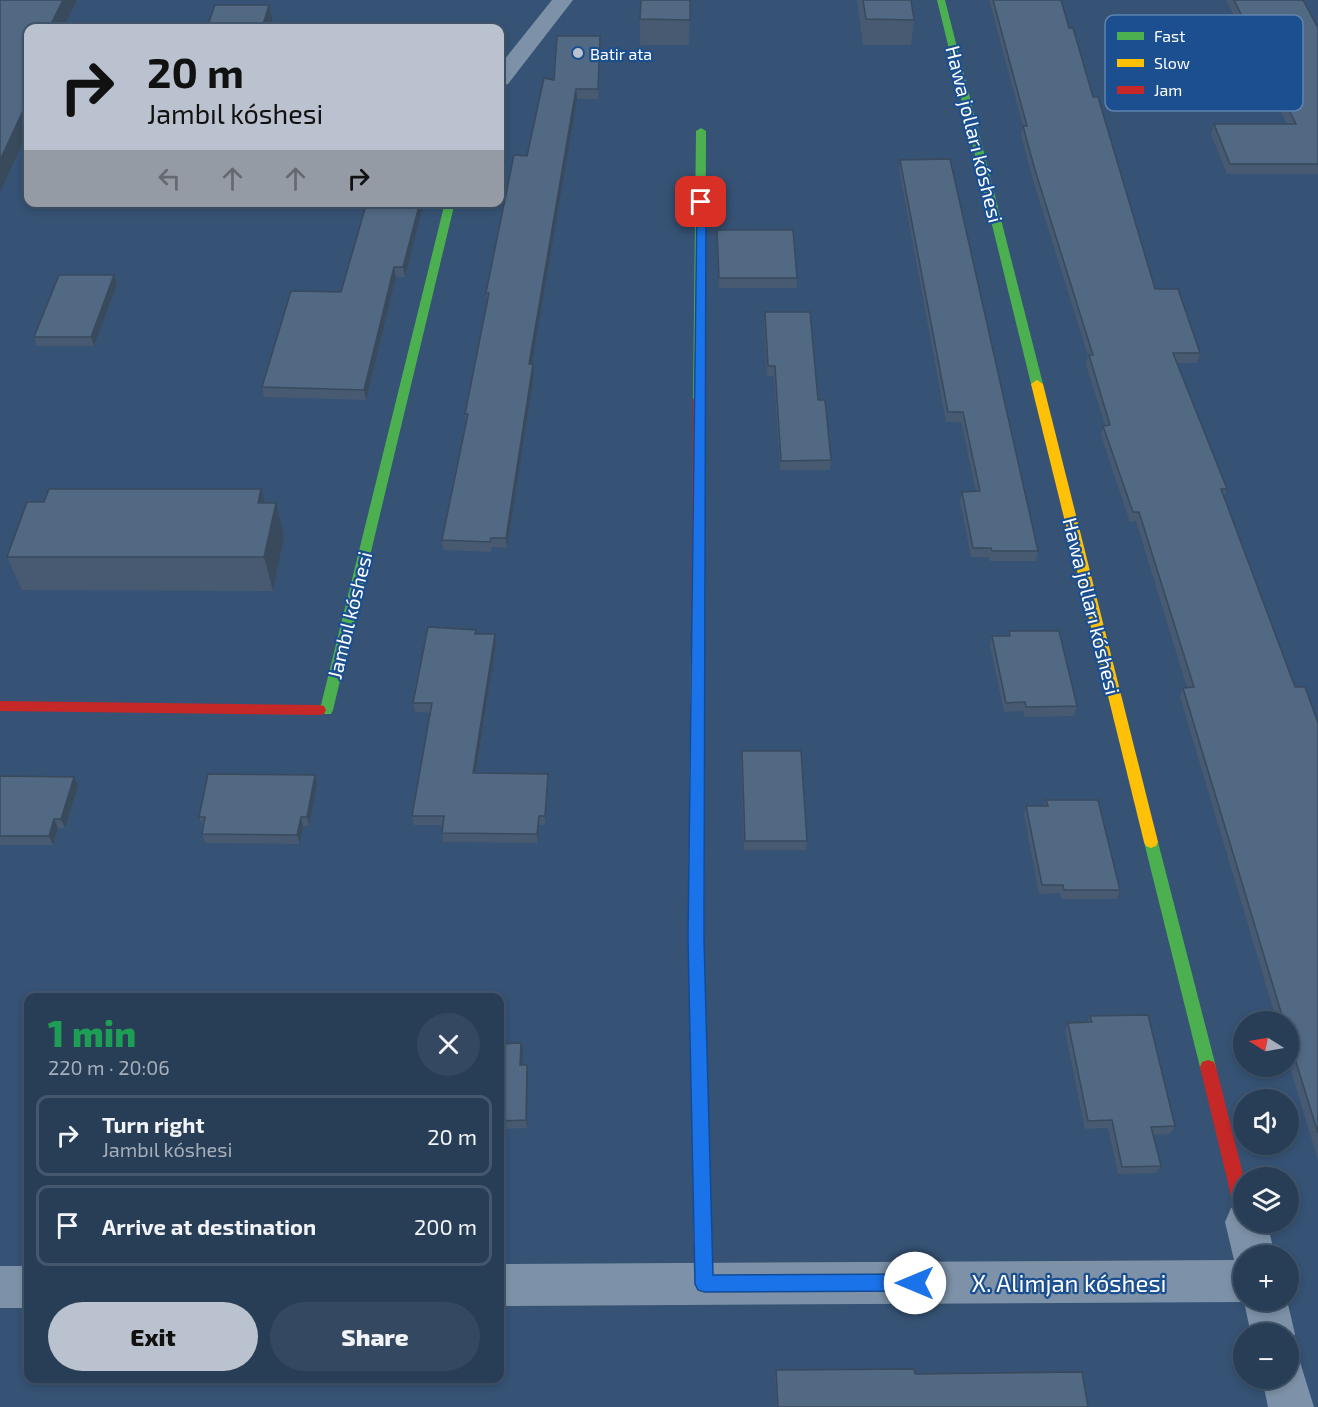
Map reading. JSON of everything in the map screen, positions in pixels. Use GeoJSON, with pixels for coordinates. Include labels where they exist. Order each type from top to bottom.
{"type":"FeatureCollection","features":[{"type":"Feature","properties":{"kind":"street"},"geometry":{"type":"LineString","coordinates":[[504,74],[563,0]]}},
{"type":"Feature","properties":{"kind":"street","name":"Hawa jolları kóshesi"},"geometry":{"type":"LineString","coordinates":[[941,0],[1233,1168]]}},
{"type":"Feature","properties":{"kind":"street"},"geometry":{"type":"LineString","coordinates":[[701,130],[696,938],[704,1284]]}},
{"type":"Feature","properties":{"kind":"street","name":"Jambıl kóshesi"},"geometry":{"type":"LineString","coordinates":[[0,706],[326,710],[449,207]]}},
{"type":"Feature","properties":{"kind":"street","name":"X. Alimjan kóshesi"},"geometry":{"type":"LineString","coordinates":[[504,1285],[1233,1281]]}},
{"type":"Feature","properties":{"kind":"street"},"geometry":{"type":"LineString","coordinates":[[0,1287],[24,1287]]}},
{"type":"Feature","properties":{"kind":"street"},"geometry":{"type":"LineString","coordinates":[[1287,1389],[1291,1407]]}},
{"type":"Feature","properties":{"kind":"building"},"geometry":{"type":"Polygon","coordinates":[[[0,0],[63,0],[51,24],[24,24],[24,109],[0,160],[0,0]]]}},
{"type":"Feature","properties":{"kind":"building"},"geometry":{"type":"Polygon","coordinates":[[[641,0],[690,0],[690,20],[640,19],[641,0]]]}},
{"type":"Feature","properties":{"kind":"building"},"geometry":{"type":"Polygon","coordinates":[[[863,0],[911,0],[914,20],[866,19],[863,0]]]}},
{"type":"Feature","properties":{"kind":"building"},"geometry":{"type":"Polygon","coordinates":[[[993,0],[1061,0],[1069,28],[1073,28],[1093,97],[1098,97],[1155,289],[1178,289],[1200,353],[1173,353],[1227,489],[1221,489],[1295,687],[1305,687],[1318,723],[1318,1133],[1299,1072],[1299,1011],[1281,1011],[1183,688],[1194,687],[1139,512],[1133,512],[1103,426],[1110,425],[1089,355],[1093,355],[1035,170],[1023,126],[1027,126],[993,0]]]}},
{"type":"Feature","properties":{"kind":"building"},"geometry":{"type":"Polygon","coordinates":[[[1234,0],[1303,0],[1318,28],[1318,164],[1230,164],[1214,124],[1296,124],[1290,111],[1303,111],[1303,15],[1242,15],[1234,0]]]}},
{"type":"Feature","properties":{"kind":"building"},"geometry":{"type":"Polygon","coordinates":[[[215,5],[269,5],[263,24],[208,24],[215,5]]]}},
{"type":"Feature","properties":{"kind":"building"},"geometry":{"type":"Polygon","coordinates":[[[557,36],[600,36],[598,89],[576,89],[529,364],[533,364],[506,538],[491,538],[490,542],[442,540],[468,414],[465,414],[489,293],[486,293],[514,155],[527,156],[544,78],[554,80],[557,36]]]}},
{"type":"Feature","properties":{"kind":"building"},"geometry":{"type":"Polygon","coordinates":[[[950,159],[1038,551],[992,551],[991,548],[973,548],[962,492],[980,491],[963,412],[948,412],[900,160],[950,159]]]}},
{"type":"Feature","properties":{"kind":"building"},"geometry":{"type":"Polygon","coordinates":[[[366,207],[419,207],[403,267],[394,267],[364,390],[262,387],[291,291],[341,292],[366,207]]]}},
{"type":"Feature","properties":{"kind":"building"},"geometry":{"type":"Polygon","coordinates":[[[717,230],[793,230],[797,278],[719,278],[717,230]]]}},
{"type":"Feature","properties":{"kind":"building"},"geometry":{"type":"Polygon","coordinates":[[[59,275],[114,275],[91,337],[34,337],[59,275]]]}},
{"type":"Feature","properties":{"kind":"building"},"geometry":{"type":"Polygon","coordinates":[[[765,312],[810,312],[818,400],[825,400],[831,460],[781,461],[775,366],[768,366],[765,312]]]}},
{"type":"Feature","properties":{"kind":"building"},"geometry":{"type":"Polygon","coordinates":[[[49,489],[261,489],[258,503],[276,503],[264,557],[7,557],[27,502],[44,502],[49,489]]]}},
{"type":"Feature","properties":{"kind":"building"},"geometry":{"type":"Polygon","coordinates":[[[428,627],[476,630],[475,634],[495,634],[473,773],[548,774],[545,816],[539,816],[537,834],[442,833],[444,816],[412,816],[432,703],[413,703],[428,627]]]}},
{"type":"Feature","properties":{"kind":"building"},"geometry":{"type":"Polygon","coordinates":[[[1009,631],[1059,631],[1077,706],[1026,707],[1025,702],[1006,703],[992,636],[1010,636],[1009,631]]]}},
{"type":"Feature","properties":{"kind":"building"},"geometry":{"type":"Polygon","coordinates":[[[742,751],[801,751],[807,841],[745,841],[742,751]]]}},
{"type":"Feature","properties":{"kind":"building"},"geometry":{"type":"Polygon","coordinates":[[[208,774],[315,775],[307,817],[301,817],[297,835],[202,834],[205,817],[199,817],[208,774]]]}},
{"type":"Feature","properties":{"kind":"building"},"geometry":{"type":"Polygon","coordinates":[[[0,776],[74,777],[61,819],[54,819],[49,836],[0,836],[0,776]]]}},
{"type":"Feature","properties":{"kind":"building"},"geometry":{"type":"Polygon","coordinates":[[[1046,800],[1098,800],[1120,890],[1064,890],[1063,885],[1042,885],[1026,806],[1048,806],[1046,800]]]}},
{"type":"Feature","properties":{"kind":"building"},"geometry":{"type":"Polygon","coordinates":[[[1148,1015],[1175,1126],[1151,1127],[1161,1166],[1122,1167],[1112,1120],[1088,1121],[1068,1023],[1092,1022],[1090,1016],[1148,1015]]]}},
{"type":"Feature","properties":{"kind":"building"},"geometry":{"type":"Polygon","coordinates":[[[521,1043],[520,1065],[527,1065],[526,1120],[504,1121],[504,1044],[521,1043]]]}},
{"type":"Feature","properties":{"kind":"building"},"geometry":{"type":"Polygon","coordinates":[[[914,1369],[915,1374],[1082,1372],[1088,1407],[778,1407],[776,1370],[914,1369]]]}},
{"type":"Feature","properties":{"kind":"traffic: fast"},"geometry":{"type":"LineString","coordinates":[[941,0],[1037,384]]}},
{"type":"Feature","properties":{"kind":"traffic: fast"},"geometry":{"type":"LineString","coordinates":[[699,399],[701,131]]}},
{"type":"Feature","properties":{"kind":"traffic: fast"},"geometry":{"type":"LineString","coordinates":[[319,710],[326,710],[449,207]]}},
{"type":"Feature","properties":{"kind":"traffic: fast"},"geometry":{"type":"LineString","coordinates":[[1151,842],[1208,1067]]}},
{"type":"Feature","properties":{"kind":"traffic: slow"},"geometry":{"type":"LineString","coordinates":[[1037,384],[1151,842]]}},
{"type":"Feature","properties":{"kind":"traffic: slow"},"geometry":{"type":"LineString","coordinates":[[696,943],[698,651]]}},
{"type":"Feature","properties":{"kind":"traffic: slow"},"geometry":{"type":"LineString","coordinates":[[702,1208],[704,1284]]}},
{"type":"Feature","properties":{"kind":"traffic: jam"},"geometry":{"type":"LineString","coordinates":[[698,651],[699,399]]}},
{"type":"Feature","properties":{"kind":"traffic: jam"},"geometry":{"type":"LineString","coordinates":[[0,706],[319,710]]}},
{"type":"Feature","properties":{"kind":"traffic: jam"},"geometry":{"type":"LineString","coordinates":[[696,943],[702,1208]]}},
{"type":"Feature","properties":{"kind":"traffic: jam"},"geometry":{"type":"LineString","coordinates":[[1208,1067],[1233,1168]]}},
{"type":"Feature","properties":{"kind":"place","name":"Batir ata"},"geometry":{"type":"Point","coordinates":[578,53]}},
{"type":"Feature","properties":{"kind":"route"},"geometry":{"type":"LineString","coordinates":[[701,202],[696,938],[704,1284],[915,1283]]}}]}
